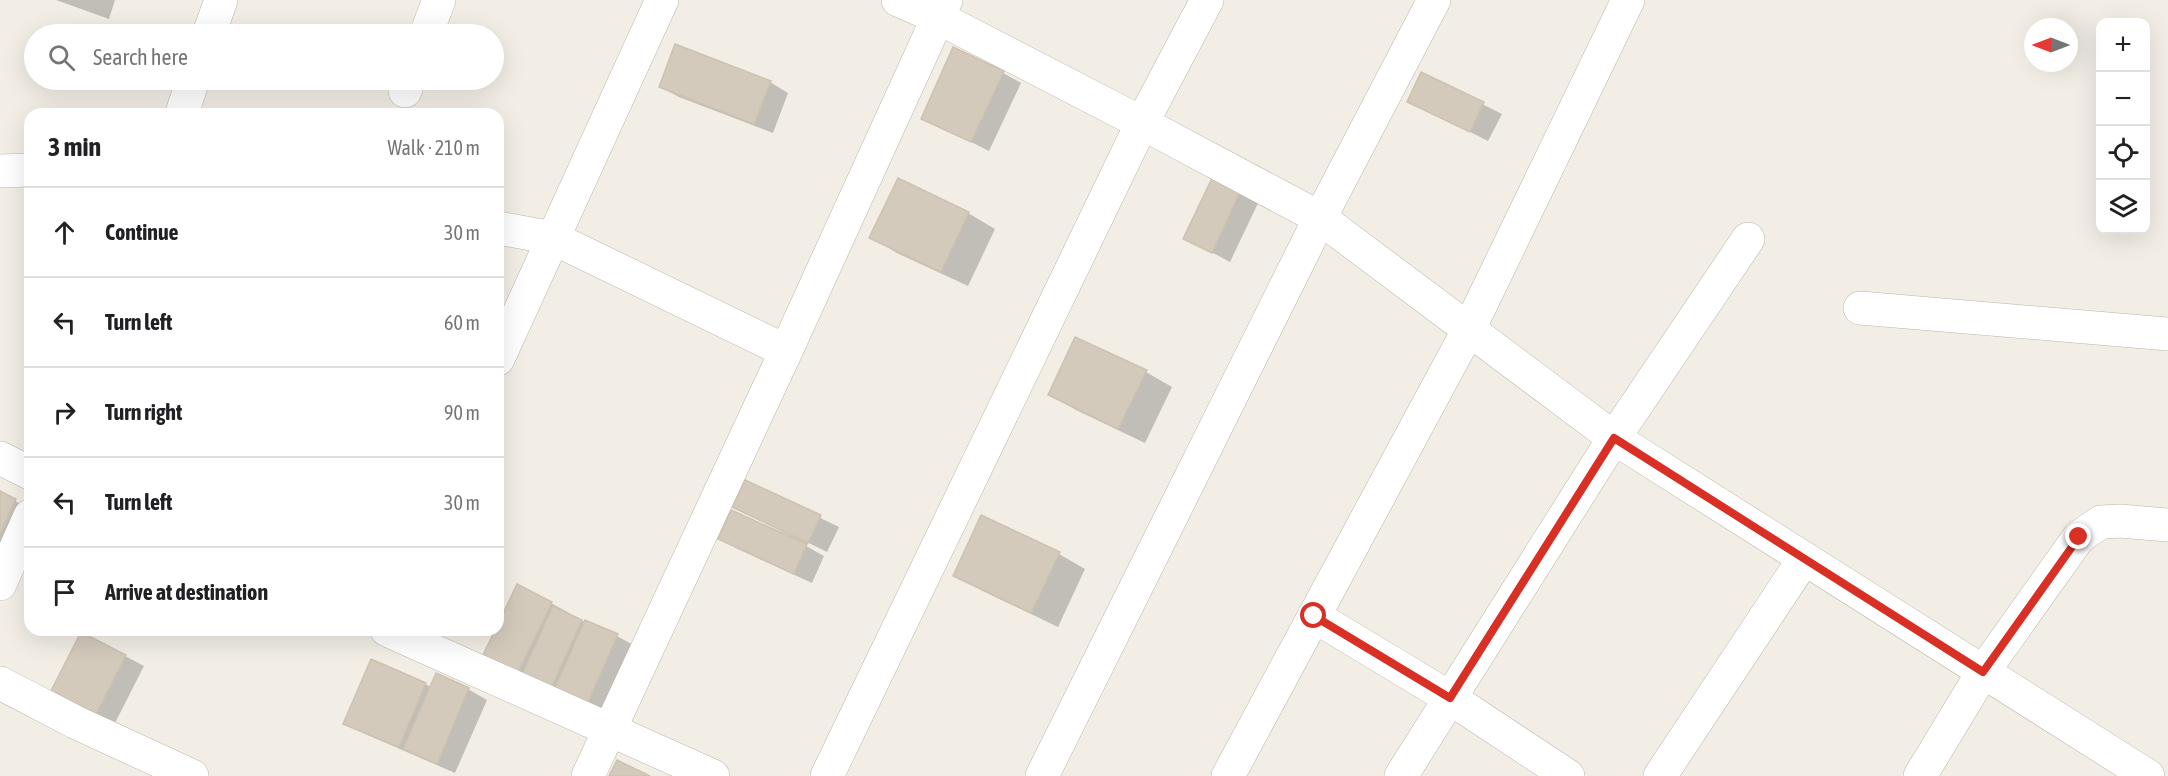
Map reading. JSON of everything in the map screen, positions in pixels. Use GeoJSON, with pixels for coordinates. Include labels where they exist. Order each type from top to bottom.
{"type":"FeatureCollection","features":[{"type":"Feature","properties":{"kind":"street"},"geometry":{"type":"LineString","coordinates":[[213,24],[221,0]]}},
{"type":"Feature","properties":{"kind":"street"},"geometry":{"type":"LineString","coordinates":[[430,24],[439,0]]}},
{"type":"Feature","properties":{"kind":"street"},"geometry":{"type":"LineString","coordinates":[[504,346],[662,0]]}},
{"type":"Feature","properties":{"kind":"street"},"geometry":{"type":"LineString","coordinates":[[898,0],[942,9],[1142,123],[1320,218],[1614,438],[2148,776]]}},
{"type":"Feature","properties":{"kind":"street"},"geometry":{"type":"LineString","coordinates":[[827,776],[1142,123],[1208,0]]}},
{"type":"Feature","properties":{"kind":"street"},"geometry":{"type":"LineString","coordinates":[[1042,776],[1320,218],[1434,0]]}},
{"type":"Feature","properties":{"kind":"street"},"geometry":{"type":"LineString","coordinates":[[1228,776],[1469,329],[1628,0]]}},
{"type":"Feature","properties":{"kind":"street"},"geometry":{"type":"LineString","coordinates":[[588,776],[942,9]]}},
{"type":"Feature","properties":{"kind":"street"},"geometry":{"type":"LineString","coordinates":[[184,108],[190,90]]}},
{"type":"Feature","properties":{"kind":"street"},"geometry":{"type":"LineString","coordinates":[[504,229],[553,238],[786,351]]}},
{"type":"Feature","properties":{"kind":"street"},"geometry":{"type":"LineString","coordinates":[[1401,776],[1614,438],[1748,239]]}},
{"type":"Feature","properties":{"kind":"street"},"geometry":{"type":"LineString","coordinates":[[1860,308],[2168,334]]}},
{"type":"Feature","properties":{"kind":"street"},"geometry":{"type":"LineString","coordinates":[[0,458],[24,470]]}},
{"type":"Feature","properties":{"kind":"street"},"geometry":{"type":"LineString","coordinates":[[1920,776],[1983,672],[2079,537],[2101,522],[2120,521],[2168,525]]}},
{"type":"Feature","properties":{"kind":"street"},"geometry":{"type":"LineString","coordinates":[[0,584],[24,530]]}},
{"type":"Feature","properties":{"kind":"street"},"geometry":{"type":"LineString","coordinates":[[1660,776],[1804,559]]}},
{"type":"Feature","properties":{"kind":"street"},"geometry":{"type":"LineString","coordinates":[[1314,616],[1450,698],[1568,776]]}},
{"type":"Feature","properties":{"kind":"street"},"geometry":{"type":"LineString","coordinates":[[400,636],[713,776]]}},
{"type":"Feature","properties":{"kind":"street"},"geometry":{"type":"LineString","coordinates":[[0,683],[75,722],[192,776]]}},
{"type":"Feature","properties":{"kind":"building"},"geometry":{"type":"Polygon","coordinates":[[[675,44],[771,81],[754,124],[659,87],[675,44]]]}},
{"type":"Feature","properties":{"kind":"building"},"geometry":{"type":"Polygon","coordinates":[[[953,47],[1004,71],[971,142],[921,119],[953,47]]]}},
{"type":"Feature","properties":{"kind":"building"},"geometry":{"type":"Polygon","coordinates":[[[1421,72],[1484,102],[1470,132],[1407,102],[1421,72]]]}},
{"type":"Feature","properties":{"kind":"building"},"geometry":{"type":"Polygon","coordinates":[[[1214,174],[1242,187],[1212,253],[1183,239],[1214,174]]]}},
{"type":"Feature","properties":{"kind":"building"},"geometry":{"type":"Polygon","coordinates":[[[898,178],[969,212],[941,272],[869,238],[898,178]]]}},
{"type":"Feature","properties":{"kind":"building"},"geometry":{"type":"Polygon","coordinates":[[[1075,337],[1147,370],[1118,429],[1048,395],[1075,337]]]}},
{"type":"Feature","properties":{"kind":"building"},"geometry":{"type":"Polygon","coordinates":[[[745,480],[821,515],[808,543],[732,507],[745,480]]]}},
{"type":"Feature","properties":{"kind":"building"},"geometry":{"type":"Polygon","coordinates":[[[0,491],[16,499],[0,534],[0,491]]]}},
{"type":"Feature","properties":{"kind":"building"},"geometry":{"type":"Polygon","coordinates":[[[731,510],[807,544],[794,574],[718,539],[731,510]]]}},
{"type":"Feature","properties":{"kind":"building"},"geometry":{"type":"Polygon","coordinates":[[[981,515],[1060,552],[1031,613],[953,576],[981,515]]]}},
{"type":"Feature","properties":{"kind":"building"},"geometry":{"type":"Polygon","coordinates":[[[517,584],[552,602],[518,672],[483,655],[492,636],[504,636],[504,611],[517,584]]]}},
{"type":"Feature","properties":{"kind":"building"},"geometry":{"type":"Polygon","coordinates":[[[553,606],[582,620],[552,686],[523,673],[553,606]]]}},
{"type":"Feature","properties":{"kind":"building"},"geometry":{"type":"Polygon","coordinates":[[[585,620],[618,634],[588,702],[555,688],[585,620]]]}},
{"type":"Feature","properties":{"kind":"building"},"geometry":{"type":"Polygon","coordinates":[[[79,636],[89,636],[126,655],[96,714],[51,691],[79,636]]]}},
{"type":"Feature","properties":{"kind":"building"},"geometry":{"type":"Polygon","coordinates":[[[371,659],[426,683],[399,747],[343,724],[371,659]]]}},
{"type":"Feature","properties":{"kind":"building"},"geometry":{"type":"Polygon","coordinates":[[[436,673],[469,688],[437,764],[403,749],[436,673]]]}},
{"type":"Feature","properties":{"kind":"building"},"geometry":{"type":"Polygon","coordinates":[[[617,760],[650,776],[609,776],[617,760]]]}},
{"type":"Feature","properties":{"kind":"route"},"geometry":{"type":"LineString","coordinates":[[1314,616],[1450,698],[1614,438],[1983,672],[2079,537]]}}]}
